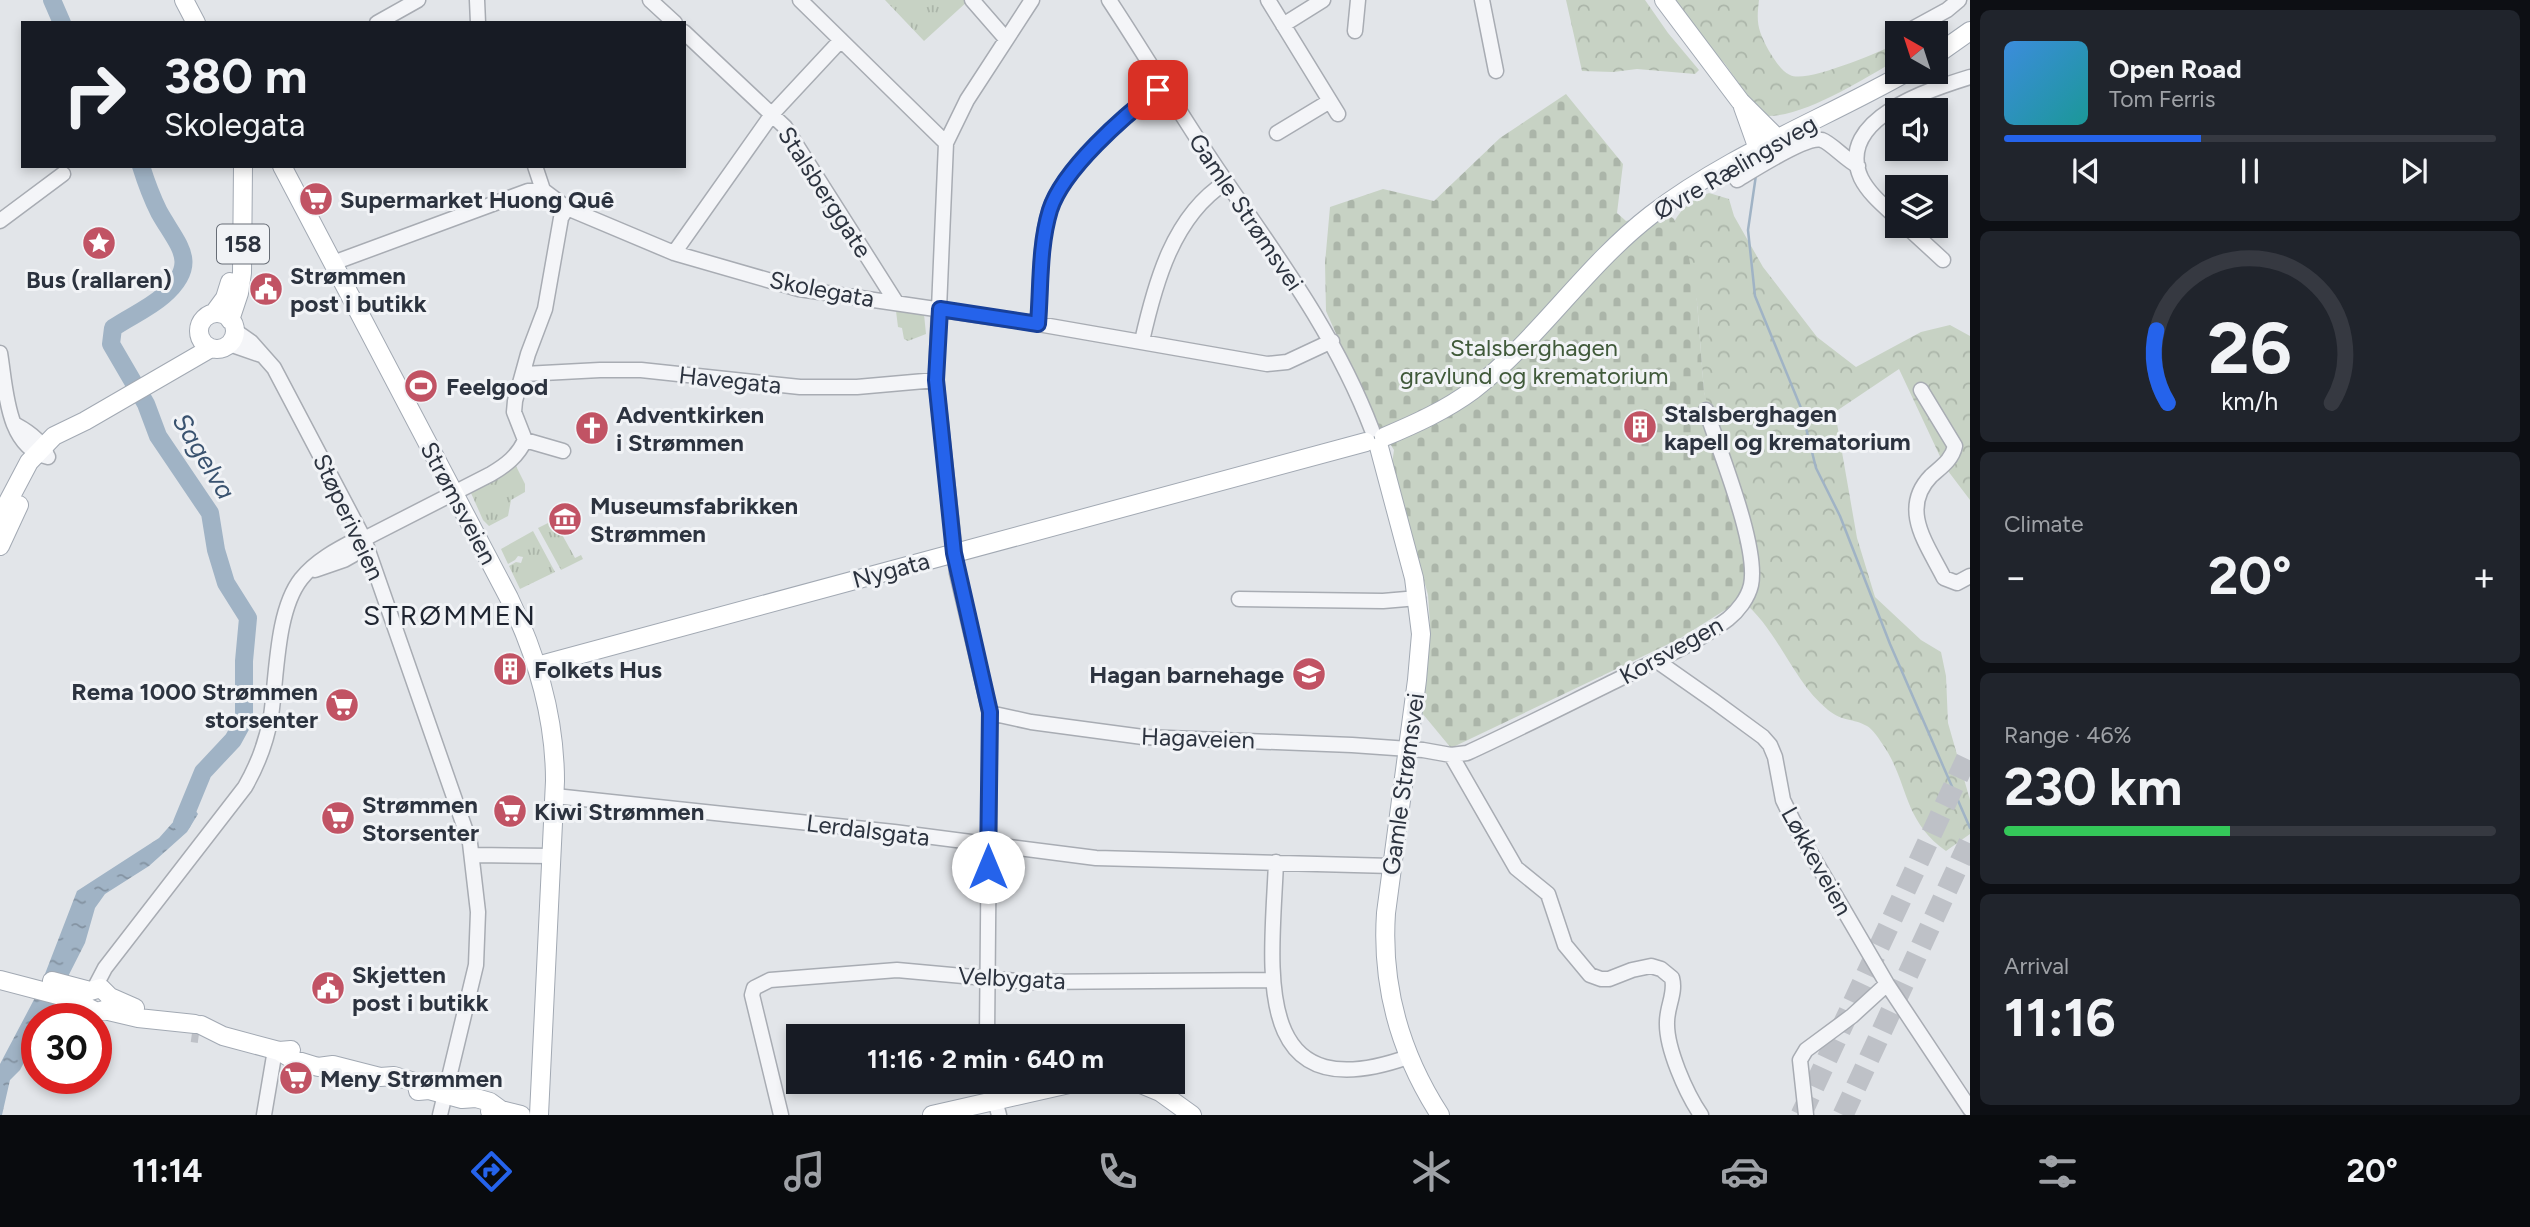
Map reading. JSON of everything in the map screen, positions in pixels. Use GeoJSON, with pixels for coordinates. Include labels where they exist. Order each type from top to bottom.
{"type":"FeatureCollection","features":[{"type":"Feature","properties":{"kind":"main road"},"geometry":{"type":"LineString","coordinates":[[184,0],[195,21]]}},
{"type":"Feature","properties":{"kind":"main road"},"geometry":{"type":"LineString","coordinates":[[197,0],[208,21]]}},
{"type":"Feature","properties":{"kind":"main road"},"geometry":{"type":"LineString","coordinates":[[1664,0],[1740,101],[1778,139]]}},
{"type":"Feature","properties":{"kind":"main road"},"geometry":{"type":"LineString","coordinates":[[1948,47],[1970,31]]}},
{"type":"Feature","properties":{"kind":"main road","name":"Øvre Rælingsveg"},"geometry":{"type":"LineString","coordinates":[[1375,439],[1446,408],[1475,388],[1516,352],[1582,278],[1628,233],[1686,190],[1758,149],[1885,83]]}},
{"type":"Feature","properties":{"kind":"main road"},"geometry":{"type":"LineString","coordinates":[[1740,101],[1758,149]]}},
{"type":"Feature","properties":{"kind":"main road","name":"158"},"geometry":{"type":"LineString","coordinates":[[220,332],[225,298],[232,275],[232,168]]}},
{"type":"Feature","properties":{"kind":"main road","name":"158"},"geometry":{"type":"LineString","coordinates":[[0,517],[23,473],[54,436],[85,421],[170,370],[220,332],[239,293],[242,273],[243,168]]}},
{"type":"Feature","properties":{"kind":"main road","name":"Strømsveien"},"geometry":{"type":"LineString","coordinates":[[283,168],[509,598],[537,666],[551,723],[555,759],[539,1115]]}},
{"type":"Feature","properties":{"kind":"main road","name":"Nygata"},"geometry":{"type":"LineString","coordinates":[[537,666],[1375,439]]}},
{"type":"Feature","properties":{"kind":"main road","name":"Gamle Strømsvei"},"geometry":{"type":"LineString","coordinates":[[1375,439],[1418,598],[1420,647],[1385,931],[1387,981],[1408,1057],[1440,1115]]}},
{"type":"Feature","properties":{"kind":"main road","name":"158"},"geometry":{"type":"LineString","coordinates":[[0,546],[43,452]]}},
{"type":"Feature","properties":{"kind":"main road"},"geometry":{"type":"LineString","coordinates":[[0,967],[38,984]]}},
{"type":"Feature","properties":{"kind":"main road"},"geometry":{"type":"LineString","coordinates":[[0,980],[38,984],[99,998],[140,1009],[184,1031],[197,1029],[277,1050],[292,1059],[318,1066],[333,1065],[380,1077],[394,1076],[445,1095],[483,1100],[501,1110],[521,1115]]}},
{"type":"Feature","properties":{"kind":"main road"},"geometry":{"type":"LineString","coordinates":[[932,1115],[996,1108],[1040,1094]]}},
{"type":"Feature","properties":{"kind":"main road"},"geometry":{"type":"LineString","coordinates":[[1163,1094],[1192,1115]]}},
{"type":"Feature","properties":{"kind":"street"},"geometry":{"type":"LineString","coordinates":[[379,21],[396,5],[418,0]]}},
{"type":"Feature","properties":{"kind":"street"},"geometry":{"type":"LineString","coordinates":[[477,0],[478,21]]}},
{"type":"Feature","properties":{"kind":"street"},"geometry":{"type":"LineString","coordinates":[[650,0],[673,21]]}},
{"type":"Feature","properties":{"kind":"street"},"geometry":{"type":"LineString","coordinates":[[800,0],[946,143]]}},
{"type":"Feature","properties":{"kind":"street"},"geometry":{"type":"LineString","coordinates":[[972,0],[1006,39]]}},
{"type":"Feature","properties":{"kind":"street"},"geometry":{"type":"LineString","coordinates":[[987,1024],[990,712],[954,553],[936,380],[946,143],[967,100],[1032,0]]}},
{"type":"Feature","properties":{"kind":"street","name":"Gamle Strømsvei"},"geometry":{"type":"LineString","coordinates":[[1108,0],[1332,341],[1351,378],[1375,439]]}},
{"type":"Feature","properties":{"kind":"street"},"geometry":{"type":"LineString","coordinates":[[1268,0],[1338,114]]}},
{"type":"Feature","properties":{"kind":"street"},"geometry":{"type":"LineString","coordinates":[[1283,26],[1323,0]]}},
{"type":"Feature","properties":{"kind":"street"},"geometry":{"type":"LineString","coordinates":[[1355,31],[1358,0]]}},
{"type":"Feature","properties":{"kind":"street"},"geometry":{"type":"LineString","coordinates":[[1482,0],[1496,71]]}},
{"type":"Feature","properties":{"kind":"street"},"geometry":{"type":"LineString","coordinates":[[1927,21],[1959,0]]}},
{"type":"Feature","properties":{"kind":"street","name":"Stalsberggate"},"geometry":{"type":"LineString","coordinates":[[686,34],[785,127],[896,302]]}},
{"type":"Feature","properties":{"kind":"street"},"geometry":{"type":"LineString","coordinates":[[674,253],[773,113],[841,40]]}},
{"type":"Feature","properties":{"kind":"street"},"geometry":{"type":"LineString","coordinates":[[1885,206],[1860,177],[1859,143],[1864,132],[1886,112],[1970,77]]}},
{"type":"Feature","properties":{"kind":"street"},"geometry":{"type":"LineString","coordinates":[[1038,324],[1044,237],[1052,205],[1086,154],[1137,106],[1164,86]]}},
{"type":"Feature","properties":{"kind":"street"},"geometry":{"type":"LineString","coordinates":[[1278,133],[1330,101]]}},
{"type":"Feature","properties":{"kind":"street"},"geometry":{"type":"LineString","coordinates":[[1737,180],[1787,151],[1814,140],[1823,140],[1845,159],[1858,166]]}},
{"type":"Feature","properties":{"kind":"street"},"geometry":{"type":"LineString","coordinates":[[333,263],[527,191],[543,190],[537,168]]}},
{"type":"Feature","properties":{"kind":"street"},"geometry":{"type":"LineString","coordinates":[[0,221],[63,174]]}},
{"type":"Feature","properties":{"kind":"street"},"geometry":{"type":"LineString","coordinates":[[1142,341],[1153,293],[1167,256],[1193,213],[1210,194],[1226,182]]}},
{"type":"Feature","properties":{"kind":"street","name":"Skolegata"},"geometry":{"type":"LineString","coordinates":[[543,190],[567,208],[674,253],[799,289],[1038,324],[1275,364],[1295,359],[1332,341]]}},
{"type":"Feature","properties":{"kind":"street"},"geometry":{"type":"LineString","coordinates":[[99,998],[116,955],[254,772],[270,719],[285,619],[297,585],[310,571],[344,560],[365,541],[504,466],[521,449],[525,440],[514,412],[528,354],[545,309],[561,218],[567,208]]}},
{"type":"Feature","properties":{"kind":"street"},"geometry":{"type":"LineString","coordinates":[[1919,238],[1943,260]]}},
{"type":"Feature","properties":{"kind":"street","name":"Støperiveien"},"geometry":{"type":"LineString","coordinates":[[220,332],[263,355],[274,368],[365,541],[442,758],[473,855],[478,912],[476,965],[440,1115]]}},
{"type":"Feature","properties":{"kind":"street"},"geometry":{"type":"LineString","coordinates":[[0,353],[6,399],[16,425],[30,433],[43,452]]}},
{"type":"Feature","properties":{"kind":"street","name":"Havegata"},"geometry":{"type":"LineString","coordinates":[[524,374],[641,370],[800,387],[864,387],[936,380]]}},
{"type":"Feature","properties":{"kind":"street"},"geometry":{"type":"LineString","coordinates":[[1921,390],[1955,446],[1953,455],[1923,486],[1915,513],[1919,528],[1944,578],[1956,583],[1970,576]]}},
{"type":"Feature","properties":{"kind":"street","name":"Korsvegen"},"geometry":{"type":"LineString","coordinates":[[1408,749],[1451,755],[1467,753],[1657,661],[1729,618],[1743,602],[1751,586],[1753,573],[1742,518],[1706,410]]}},
{"type":"Feature","properties":{"kind":"street"},"geometry":{"type":"LineString","coordinates":[[525,440],[563,451]]}},
{"type":"Feature","properties":{"kind":"street"},"geometry":{"type":"LineString","coordinates":[[1239,599],[1384,601],[1418,598]]}},
{"type":"Feature","properties":{"kind":"street","name":"Løkkeveien"},"geometry":{"type":"LineString","coordinates":[[1657,661],[1733,714],[1770,745],[1775,757],[1781,793],[1789,813],[1887,984],[1970,1109]]}},
{"type":"Feature","properties":{"kind":"street","name":"Hagaveien"},"geometry":{"type":"LineString","coordinates":[[990,712],[1031,722],[1132,736],[1408,749]]}},
{"type":"Feature","properties":{"kind":"street"},"geometry":{"type":"LineString","coordinates":[[1451,755],[1516,868],[1548,894],[1556,925],[1565,945],[1591,975],[1609,979],[1651,966],[1661,969],[1672,978],[1668,1035],[1688,1092],[1701,1115]]}},
{"type":"Feature","properties":{"kind":"street","name":"Lerdalsgata"},"geometry":{"type":"LineString","coordinates":[[555,796],[701,810],[1096,858],[1392,866]]}},
{"type":"Feature","properties":{"kind":"street"},"geometry":{"type":"LineString","coordinates":[[473,855],[552,856]]}},
{"type":"Feature","properties":{"kind":"street"},"geometry":{"type":"LineString","coordinates":[[1276,863],[1273,980],[1276,1010],[1284,1036],[1296,1051],[1327,1068],[1357,1070],[1408,1057]]}},
{"type":"Feature","properties":{"kind":"street","name":"Velbygata"},"geometry":{"type":"LineString","coordinates":[[781,1115],[752,995],[754,988],[770,980],[884,971],[1030,982],[1273,980]]}},
{"type":"Feature","properties":{"kind":"street"},"geometry":{"type":"LineString","coordinates":[[1806,1115],[1800,1060],[1805,1049],[1852,1016],[1887,984]]}},
{"type":"Feature","properties":{"kind":"street"},"geometry":{"type":"LineString","coordinates":[[264,1115],[277,1050]]}},
{"type":"Feature","properties":{"kind":"green space"},"geometry":{"type":"Polygon","coordinates":[[[885,0],[969,0],[924,41],[885,0]]]}},
{"type":"Feature","properties":{"kind":"green space"},"geometry":{"type":"Polygon","coordinates":[[[1566,0],[1645,0],[1699,70],[1695,74],[1637,69],[1613,72],[1582,71],[1566,0]]]}},
{"type":"Feature","properties":{"kind":"green space"},"geometry":{"type":"Polygon","coordinates":[[[1675,0],[1759,0],[1758,21],[1762,38],[1778,64],[1790,75],[1798,77],[1826,71],[1885,49],[1885,67],[1816,104],[1781,115],[1766,116],[1698,35],[1675,0]]]}},
{"type":"Feature","properties":{"kind":"green space","name":"Stalsberghagen gravlund og krematorium"},"geometry":{"type":"Polygon","coordinates":[[[1566,94],[1623,164],[1617,213],[1626,221],[1664,211],[1674,219],[1689,258],[1697,301],[1704,392],[1753,568],[1741,600],[1679,639],[1451,748],[1422,713],[1430,625],[1428,595],[1392,464],[1394,450],[1372,415],[1326,311],[1325,263],[1330,207],[1383,189],[1434,201],[1500,138],[1566,94]]]}},
{"type":"Feature","properties":{"kind":"green space"},"geometry":{"type":"Polygon","coordinates":[[[1709,193],[1729,199],[1734,216],[1763,267],[1817,337],[1856,367],[1921,332],[1950,325],[1970,336],[1970,500],[1945,467],[1899,369],[1835,412],[1857,538],[1875,597],[1921,640],[1941,652],[1946,676],[1948,723],[1970,800],[1970,834],[1946,851],[1931,839],[1921,826],[1890,756],[1875,733],[1869,727],[1833,714],[1815,698],[1766,626],[1741,600],[1704,392],[1697,301],[1674,222],[1689,204],[1709,193]]]}},
{"type":"Feature","properties":{"kind":"green space"},"geometry":{"type":"Polygon","coordinates":[[[896,311],[924,314],[926,334],[908,341],[904,339],[902,328],[898,327],[896,311]]]}},
{"type":"Feature","properties":{"kind":"green space"},"geometry":{"type":"Polygon","coordinates":[[[515,464],[525,484],[525,492],[511,500],[508,516],[489,526],[483,520],[471,493],[515,464]]]}},
{"type":"Feature","properties":{"kind":"green space"},"geometry":{"type":"Polygon","coordinates":[[[554,520],[575,558],[581,555],[583,559],[561,570],[538,528],[554,520]]]}},
{"type":"Feature","properties":{"kind":"green space"},"geometry":{"type":"Polygon","coordinates":[[[533,531],[555,572],[520,589],[509,566],[516,562],[521,563],[523,557],[518,556],[508,564],[501,549],[533,531]]]}},
{"type":"Feature","properties":{"kind":"water"},"geometry":{"type":"Polygon","coordinates":[[[190,803],[198,814],[187,832],[149,866],[105,894],[95,908],[85,943],[55,1003],[32,1003],[77,891],[159,838],[190,803]]]}},
{"type":"Feature","properties":{"kind":"water"},"geometry":{"type":"Polygon","coordinates":[[[21,1024],[21,1068],[10,1080],[2,1115],[0,1115],[0,1064],[21,1024]]]}},
{"type":"Feature","properties":{"kind":"waterway","name":"Sagelva"},"geometry":{"type":"LineString","coordinates":[[52,0],[61,21]]}},
{"type":"Feature","properties":{"kind":"waterway","name":"Sagelva"},"geometry":{"type":"LineString","coordinates":[[142,168],[156,207],[179,245],[183,264],[175,284],[163,296],[113,328],[111,344],[146,404],[158,436],[210,513],[216,550],[226,583],[248,618],[244,661],[244,720],[233,740],[203,772],[182,823]]}},
{"type":"Feature","properties":{"kind":"waterway"},"geometry":{"type":"LineString","coordinates":[[1756,175],[1748,230],[1755,296],[1801,408],[1816,468],[1840,516],[1890,644],[1970,828]]}},
{"type":"Feature","properties":{"kind":"tunnel"},"geometry":{"type":"LineString","coordinates":[[1801,1115],[1970,751]]}},
{"type":"Feature","properties":{"kind":"tunnel"},"geometry":{"type":"LineString","coordinates":[[1843,1115],[1970,840]]}},
{"type":"Feature","properties":{"kind":"tunnel"},"geometry":{"type":"LineString","coordinates":[[192,1033],[199,1034]]}},
{"type":"Feature","properties":{"kind":"place","name":"Supermarket Huong Quê"},"geometry":{"type":"Point","coordinates":[316,199]}},
{"type":"Feature","properties":{"kind":"place","name":"Bus (rallaren)"},"geometry":{"type":"Point","coordinates":[99,243]}},
{"type":"Feature","properties":{"kind":"place","name":"Strømmen post i butikk"},"geometry":{"type":"Point","coordinates":[266,289]}},
{"type":"Feature","properties":{"kind":"place","name":"Feelgood"},"geometry":{"type":"Point","coordinates":[421,386]}},
{"type":"Feature","properties":{"kind":"place","name":"Stalsberghagen kapell og krematorium"},"geometry":{"type":"Point","coordinates":[1640,427]}},
{"type":"Feature","properties":{"kind":"place","name":"Adventkirken i Strømmen"},"geometry":{"type":"Point","coordinates":[592,428]}},
{"type":"Feature","properties":{"kind":"place","name":"Museumsfabrikken Strømmen"},"geometry":{"type":"Point","coordinates":[565,519]}},
{"type":"Feature","properties":{"kind":"place","name":"Folkets Hus"},"geometry":{"type":"Point","coordinates":[510,669]}},
{"type":"Feature","properties":{"kind":"place","name":"Hagan barnehage"},"geometry":{"type":"Point","coordinates":[1309,674]}},
{"type":"Feature","properties":{"kind":"place","name":"Rema 1000 Strømmen storsenter"},"geometry":{"type":"Point","coordinates":[342,705]}},
{"type":"Feature","properties":{"kind":"place","name":"Kiwi Strømmen"},"geometry":{"type":"Point","coordinates":[510,811]}},
{"type":"Feature","properties":{"kind":"place","name":"Strømmen Storsenter"},"geometry":{"type":"Point","coordinates":[338,818]}},
{"type":"Feature","properties":{"kind":"place","name":"Skjetten post i butikk"},"geometry":{"type":"Point","coordinates":[328,988]}},
{"type":"Feature","properties":{"kind":"place","name":"Meny Strømmen"},"geometry":{"type":"Point","coordinates":[296,1078]}},
{"type":"Feature","properties":{"kind":"district","name":"STRØMMEN"},"geometry":{"type":"Point","coordinates":[450,615]}},
{"type":"Feature","properties":{"kind":"route"},"geometry":{"type":"LineString","coordinates":[[988,867],[990,712],[954,553],[936,380],[940,309],[1038,324],[1044,237],[1052,205],[1086,154],[1115,125],[1158,90]]}}]}
